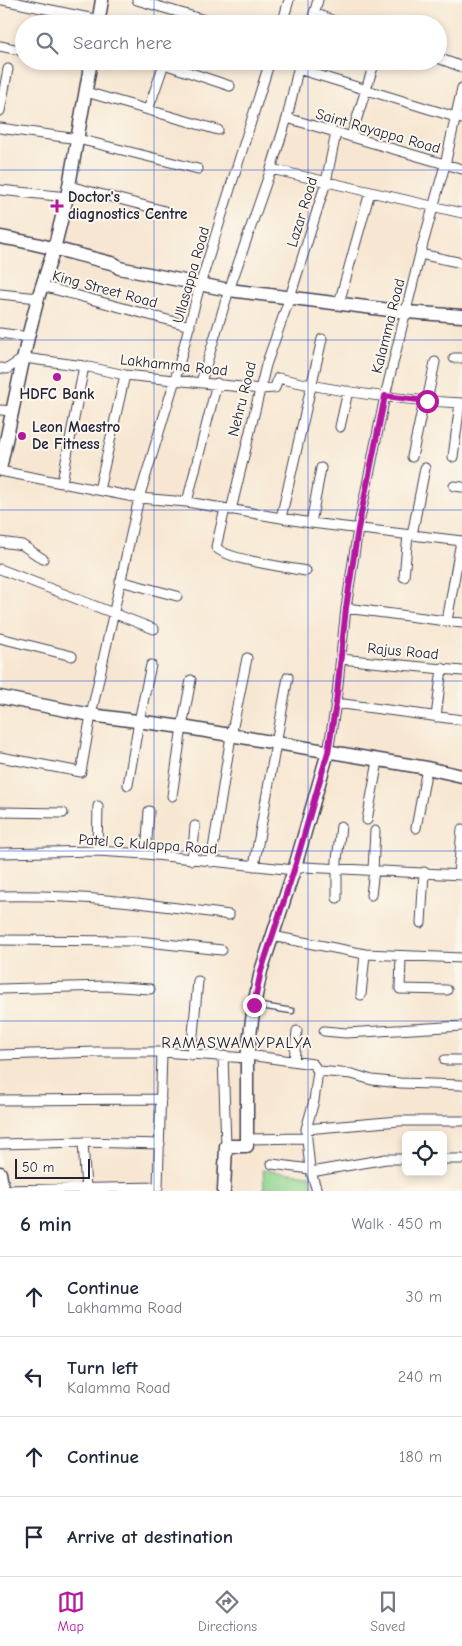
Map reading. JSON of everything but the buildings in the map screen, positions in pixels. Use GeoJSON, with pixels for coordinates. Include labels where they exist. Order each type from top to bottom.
{"type":"FeatureCollection","features":[{"type":"Feature","properties":{"kind":"street"},"geometry":{"type":"LineString","coordinates":[[3,0],[68,15]]}},
{"type":"Feature","properties":{"kind":"street"},"geometry":{"type":"LineString","coordinates":[[99,15],[102,0]]}},
{"type":"Feature","properties":{"kind":"street"},"geometry":{"type":"LineString","coordinates":[[137,0],[188,15]]}},
{"type":"Feature","properties":{"kind":"street"},"geometry":{"type":"LineString","coordinates":[[285,15],[289,0]]}},
{"type":"Feature","properties":{"kind":"street"},"geometry":{"type":"LineString","coordinates":[[318,0],[314,13],[319,15]]}},
{"type":"Feature","properties":{"kind":"street"},"geometry":{"type":"LineString","coordinates":[[0,46],[15,48]]}},
{"type":"Feature","properties":{"kind":"street"},"geometry":{"type":"LineString","coordinates":[[447,61],[462,67]]}},
{"type":"Feature","properties":{"kind":"street"},"geometry":{"type":"LineString","coordinates":[[0,111],[8,68]]}},
{"type":"Feature","properties":{"kind":"street"},"geometry":{"type":"LineString","coordinates":[[90,70],[68,192],[53,253],[40,292],[24,358],[6,410],[0,466],[62,482],[139,498],[187,502],[311,523],[462,541],[447,620]]}},
{"type":"Feature","properties":{"kind":"street"},"geometry":{"type":"LineString","coordinates":[[148,110],[158,70]]}},
{"type":"Feature","properties":{"kind":"street"},"geometry":{"type":"LineString","coordinates":[[181,70],[230,86]]}},
{"type":"Feature","properties":{"kind":"street","name":"Ullasappa Road"},"geometry":{"type":"LineString","coordinates":[[0,758],[81,772],[91,715],[139,498],[175,380],[200,285],[267,70]]}},
{"type":"Feature","properties":{"kind":"street"},"geometry":{"type":"LineString","coordinates":[[201,382],[229,290],[287,118],[298,70]]}},
{"type":"Feature","properties":{"kind":"street"},"geometry":{"type":"LineString","coordinates":[[312,70],[366,90],[458,118]]}},
{"type":"Feature","properties":{"kind":"street"},"geometry":{"type":"LineString","coordinates":[[351,137],[372,70]]}},
{"type":"Feature","properties":{"kind":"street","name":"Kalamma Road"},"geometry":{"type":"LineString","coordinates":[[328,752],[358,529],[385,396],[420,254],[458,118],[462,88]]}},
{"type":"Feature","properties":{"kind":"street"},"geometry":{"type":"LineString","coordinates":[[86,92],[218,130]]}},
{"type":"Feature","properties":{"kind":"street","name":"Saint Rayappa Road"},"geometry":{"type":"LineString","coordinates":[[287,118],[462,169]]}},
{"type":"Feature","properties":{"kind":"street"},"geometry":{"type":"LineString","coordinates":[[0,128],[78,139],[198,169]]}},
{"type":"Feature","properties":{"kind":"street","name":"Lazar Road"},"geometry":{"type":"LineString","coordinates":[[290,297],[326,182],[336,133]]}},
{"type":"Feature","properties":{"kind":"street"},"geometry":{"type":"LineString","coordinates":[[271,169],[462,214]]}},
{"type":"Feature","properties":{"kind":"street"},"geometry":{"type":"LineString","coordinates":[[0,190],[68,192],[166,212]]}},
{"type":"Feature","properties":{"kind":"street"},"geometry":{"type":"LineString","coordinates":[[339,303],[370,192]]}},
{"type":"Feature","properties":{"kind":"street"},"geometry":{"type":"LineString","coordinates":[[0,237],[36,244],[53,253]]}},
{"type":"Feature","properties":{"kind":"street"},"geometry":{"type":"LineString","coordinates":[[0,244],[115,264],[119,268],[229,290],[406,312],[462,316]]}},
{"type":"Feature","properties":{"kind":"street"},"geometry":{"type":"LineString","coordinates":[[420,254],[462,263]]}},
{"type":"Feature","properties":{"kind":"street","name":"King Street Road"},"geometry":{"type":"LineString","coordinates":[[0,294],[40,292],[190,326]]}},
{"type":"Feature","properties":{"kind":"street","name":"Nehru Road"},"geometry":{"type":"LineString","coordinates":[[290,297],[266,365],[228,509],[216,547],[219,552],[234,557],[306,571]]}},
{"type":"Feature","properties":{"kind":"street"},"geometry":{"type":"LineString","coordinates":[[0,333],[28,337]]}},
{"type":"Feature","properties":{"kind":"street"},"geometry":{"type":"LineString","coordinates":[[282,518],[310,385],[322,339]]}},
{"type":"Feature","properties":{"kind":"street"},"geometry":{"type":"LineString","coordinates":[[0,368],[7,369],[24,358]]}},
{"type":"Feature","properties":{"kind":"street","name":"Lakhamma Road"},"geometry":{"type":"LineString","coordinates":[[24,358],[84,366],[125,375],[261,388]]}},
{"type":"Feature","properties":{"kind":"street"},"geometry":{"type":"LineString","coordinates":[[412,456],[435,362]]}},
{"type":"Feature","properties":{"kind":"street"},"geometry":{"type":"LineString","coordinates":[[62,482],[84,366]]}},
{"type":"Feature","properties":{"kind":"street"},"geometry":{"type":"LineString","coordinates":[[99,490],[125,375]]}},
{"type":"Feature","properties":{"kind":"street"},"geometry":{"type":"LineString","coordinates":[[261,388],[275,388],[278,378],[348,391],[426,401],[461,403],[453,457]]}},
{"type":"Feature","properties":{"kind":"street"},"geometry":{"type":"LineString","coordinates":[[187,502],[217,383]]}},
{"type":"Feature","properties":{"kind":"street"},"geometry":{"type":"LineString","coordinates":[[340,428],[348,391]]}},
{"type":"Feature","properties":{"kind":"street"},"geometry":{"type":"LineString","coordinates":[[311,523],[321,468]]}},
{"type":"Feature","properties":{"kind":"street"},"geometry":{"type":"LineString","coordinates":[[404,577],[410,535],[425,468]]}},
{"type":"Feature","properties":{"kind":"street"},"geometry":{"type":"LineString","coordinates":[[0,542],[22,545],[43,559]]}},
{"type":"Feature","properties":{"kind":"street"},"geometry":{"type":"LineString","coordinates":[[0,569],[154,629]]}},
{"type":"Feature","properties":{"kind":"street"},"geometry":{"type":"LineString","coordinates":[[120,581],[177,596]]}},
{"type":"Feature","properties":{"kind":"street"},"geometry":{"type":"LineString","coordinates":[[346,608],[462,623]]}},
{"type":"Feature","properties":{"kind":"street"},"geometry":{"type":"LineString","coordinates":[[0,638],[72,656]]}},
{"type":"Feature","properties":{"kind":"street"},"geometry":{"type":"LineString","coordinates":[[211,862],[231,736],[247,658]]}},
{"type":"Feature","properties":{"kind":"street","name":"Rajus Road"},"geometry":{"type":"LineString","coordinates":[[341,659],[462,671]]}},
{"type":"Feature","properties":{"kind":"street"},"geometry":{"type":"LineString","coordinates":[[128,785],[151,665]]}},
{"type":"Feature","properties":{"kind":"street"},"geometry":{"type":"LineString","coordinates":[[436,716],[442,668]]}},
{"type":"Feature","properties":{"kind":"street"},"geometry":{"type":"LineString","coordinates":[[254,866],[288,677]]}},
{"type":"Feature","properties":{"kind":"street"},"geometry":{"type":"LineString","coordinates":[[172,796],[191,680]]}},
{"type":"Feature","properties":{"kind":"street"},"geometry":{"type":"LineString","coordinates":[[0,697],[91,715],[182,727],[427,768],[462,776]]}},
{"type":"Feature","properties":{"kind":"street"},"geometry":{"type":"LineString","coordinates":[[336,703],[462,720]]}},
{"type":"Feature","properties":{"kind":"street"},"geometry":{"type":"LineString","coordinates":[[226,1146],[246,1146],[248,1057],[254,1005],[261,971],[294,870],[328,752]]}},
{"type":"Feature","properties":{"kind":"street"},"geometry":{"type":"LineString","coordinates":[[367,820],[378,761]]}},
{"type":"Feature","properties":{"kind":"street"},"geometry":{"type":"LineString","coordinates":[[416,828],[427,768]]}},
{"type":"Feature","properties":{"kind":"street"},"geometry":{"type":"LineString","coordinates":[[97,851],[98,806]]}},
{"type":"Feature","properties":{"kind":"street"},"geometry":{"type":"LineString","coordinates":[[146,854],[149,811]]}},
{"type":"Feature","properties":{"kind":"street"},"geometry":{"type":"LineString","coordinates":[[0,812],[63,813]]}},
{"type":"Feature","properties":{"kind":"street"},"geometry":{"type":"LineString","coordinates":[[192,860],[196,826]]}},
{"type":"Feature","properties":{"kind":"street"},"geometry":{"type":"LineString","coordinates":[[337,898],[341,826]]}},
{"type":"Feature","properties":{"kind":"street"},"geometry":{"type":"LineString","coordinates":[[460,875],[462,829]]}},
{"type":"Feature","properties":{"kind":"street"},"geometry":{"type":"LineString","coordinates":[[371,895],[375,832]]}},
{"type":"Feature","properties":{"kind":"street","name":"Patel G Kulappa Road"},"geometry":{"type":"LineString","coordinates":[[0,853],[97,851],[146,854],[294,870],[304,867],[460,875]]}},
{"type":"Feature","properties":{"kind":"street"},"geometry":{"type":"LineString","coordinates":[[422,923],[424,872]]}},
{"type":"Feature","properties":{"kind":"street"},"geometry":{"type":"LineString","coordinates":[[0,896],[33,895],[139,902],[229,915]]}},
{"type":"Feature","properties":{"kind":"street"},"geometry":{"type":"LineString","coordinates":[[272,936],[365,954],[462,958]]}},
{"type":"Feature","properties":{"kind":"street"},"geometry":{"type":"LineString","coordinates":[[0,940],[138,941],[222,950]]}},
{"type":"Feature","properties":{"kind":"street"},"geometry":{"type":"LineString","coordinates":[[361,995],[365,954]]}},
{"type":"Feature","properties":{"kind":"street"},"geometry":{"type":"LineString","coordinates":[[401,956],[400,989],[447,990]]}},
{"type":"Feature","properties":{"kind":"street"},"geometry":{"type":"LineString","coordinates":[[191,1055],[198,981]]}},
{"type":"Feature","properties":{"kind":"street"},"geometry":{"type":"LineString","coordinates":[[0,989],[106,986],[150,989]]}},
{"type":"Feature","properties":{"kind":"street"},"geometry":{"type":"LineString","coordinates":[[324,1031],[346,1033],[462,1026]]}},
{"type":"Feature","properties":{"kind":"street"},"geometry":{"type":"LineString","coordinates":[[294,1062],[297,1031]]}},
{"type":"Feature","properties":{"kind":"street"},"geometry":{"type":"LineString","coordinates":[[0,1173],[3,1191],[158,1187],[162,1052]]}},
{"type":"Feature","properties":{"kind":"street"},"geometry":{"type":"LineString","coordinates":[[0,1055],[162,1052],[248,1057],[313,1064],[318,1071],[314,1101],[306,1133],[311,1171],[317,1191]]}},
{"type":"Feature","properties":{"kind":"street"},"geometry":{"type":"LineString","coordinates":[[223,1056],[226,1146],[224,1191]]}},
{"type":"Feature","properties":{"kind":"street"},"geometry":{"type":"LineString","coordinates":[[445,1060],[462,1060]]}},
{"type":"Feature","properties":{"kind":"street"},"geometry":{"type":"LineString","coordinates":[[318,1071],[352,1074],[372,1080],[400,1083],[462,1085]]}},
{"type":"Feature","properties":{"kind":"street"},"geometry":{"type":"LineString","coordinates":[[0,1100],[161,1099]]}},
{"type":"Feature","properties":{"kind":"street"},"geometry":{"type":"LineString","coordinates":[[246,1139],[398,1121],[462,1122]]}},
{"type":"Feature","properties":{"kind":"street"},"geometry":{"type":"LineString","coordinates":[[0,1144],[83,1142],[160,1144]]}},
{"type":"Feature","properties":{"kind":"street"},"geometry":{"type":"LineString","coordinates":[[83,1142],[86,1189]]}},
{"type":"Feature","properties":{"kind":"street"},"geometry":{"type":"LineString","coordinates":[[272,1164],[311,1171],[386,1159],[402,1159]]}},
{"type":"Feature","properties":{"kind":"street"},"geometry":{"type":"LineString","coordinates":[[447,1159],[462,1159]]}},
{"type":"Feature","properties":{"kind":"lane"},"geometry":{"type":"LineString","coordinates":[[254,1005],[292,1011]]}},
{"type":"Feature","properties":{"kind":"green space"},"geometry":{"type":"Polygon","coordinates":[[[263,1170],[310,1175],[314,1191],[264,1191],[263,1170]]]}},
{"type":"Feature","properties":{"kind":"place","name":"Doctor's diagnostics Centre"},"geometry":{"type":"Point","coordinates":[57,206]}},
{"type":"Feature","properties":{"kind":"place","name":"HDFC Bank"},"geometry":{"type":"Point","coordinates":[57,377]}},
{"type":"Feature","properties":{"kind":"place","name":"Leon Maestro De Fitness"},"geometry":{"type":"Point","coordinates":[22,436]}},
{"type":"Feature","properties":{"kind":"district","name":"RAMASWAMYPALYA"},"geometry":{"type":"Point","coordinates":[237,1042]}},
{"type":"Feature","properties":{"kind":"route"},"geometry":{"type":"LineString","coordinates":[[254,1005],[261,971],[294,870],[328,752],[358,529],[385,396],[427,401]]}}]}
